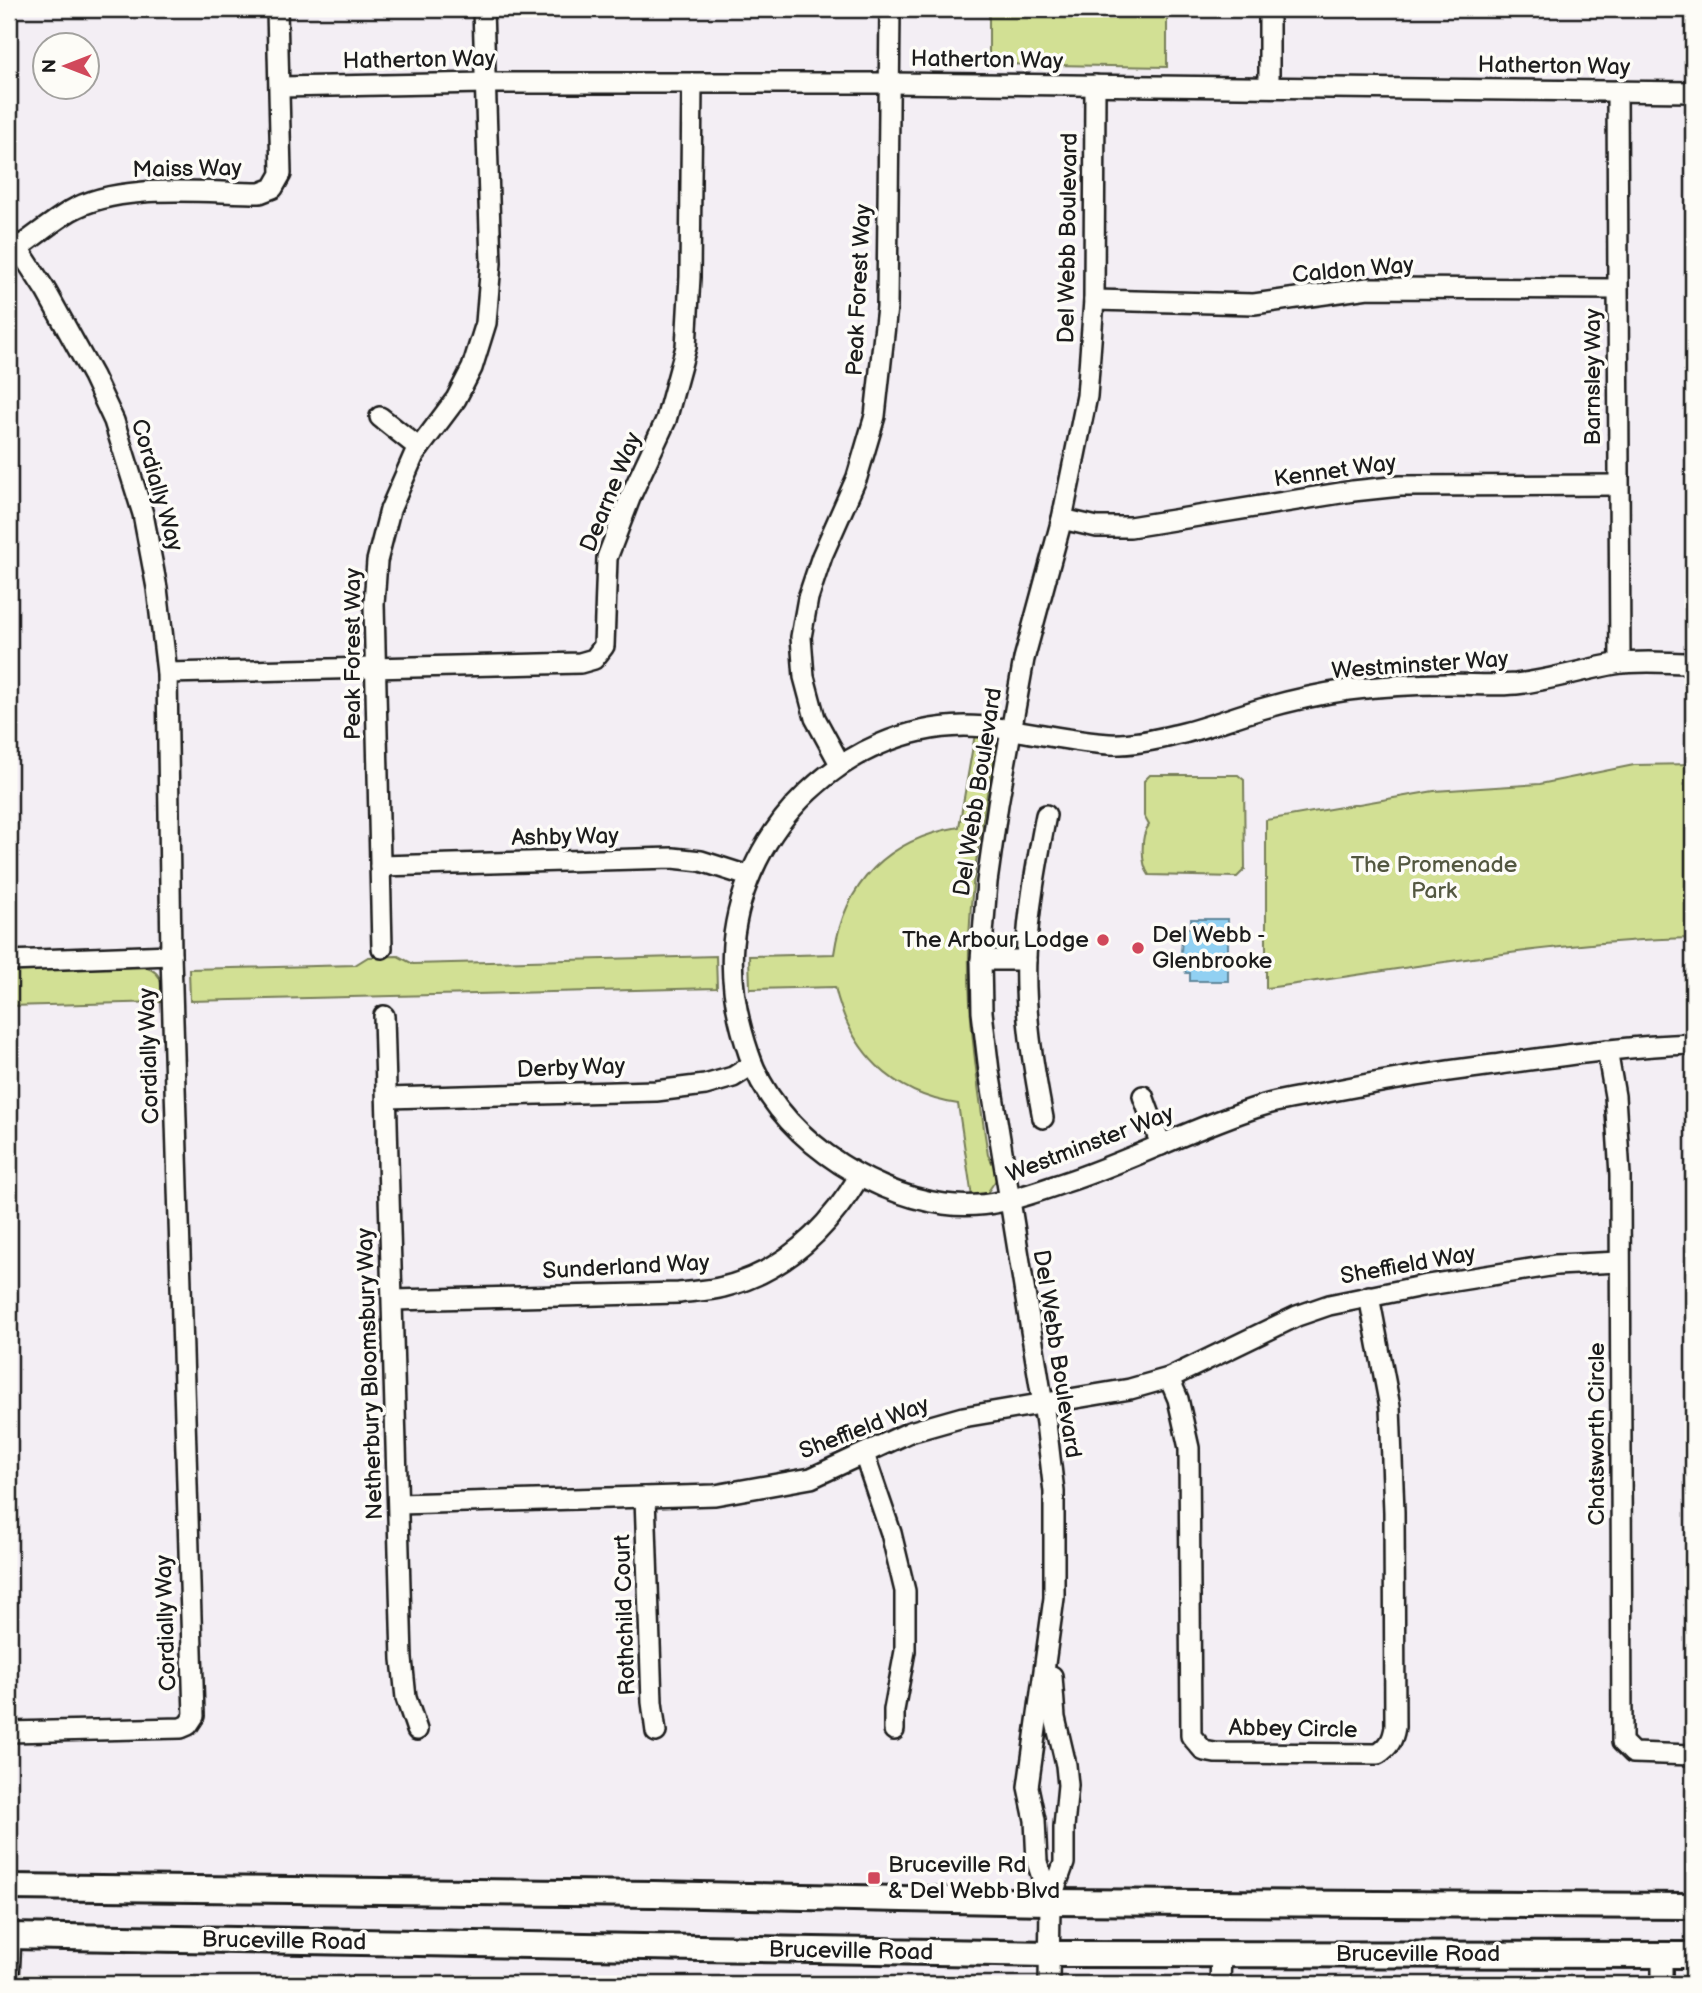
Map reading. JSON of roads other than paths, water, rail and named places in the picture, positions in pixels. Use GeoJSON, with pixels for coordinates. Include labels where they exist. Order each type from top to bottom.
{"type":"FeatureCollection","features":[{"type":"Feature","properties":{"kind":"main road"},"geometry":{"type":"LineString","coordinates":[[9,1887],[666,1894],[1050,1902],[1693,1906]]}},
{"type":"Feature","properties":{"kind":"main road","name":"Bruceville Road"},"geometry":{"type":"LineString","coordinates":[[10,1936],[1050,1954],[1693,1955]]}},
{"type":"Feature","properties":{"kind":"street","name":"Maiss Way"},"geometry":{"type":"LineString","coordinates":[[13,244],[71,210],[102,198],[135,192],[260,193],[273,188],[281,174],[277,9]]}},
{"type":"Feature","properties":{"kind":"street","name":"Peak Forest Way"},"geometry":{"type":"LineString","coordinates":[[382,948],[374,604],[377,561],[390,510],[419,448],[456,399],[472,368],[486,324],[491,263],[483,9]]}},
{"type":"Feature","properties":{"kind":"street","name":"Peak Forest Way"},"geometry":{"type":"LineString","coordinates":[[840,764],[815,718],[804,677],[801,637],[808,598],[822,556],[857,477],[875,416],[887,307],[890,9]]}},
{"type":"Feature","properties":{"kind":"street"},"geometry":{"type":"LineString","coordinates":[[1269,9],[1269,86]]}},
{"type":"Feature","properties":{"kind":"street","name":"Hatherton Way"},"geometry":{"type":"LineString","coordinates":[[280,87],[485,83],[888,83],[1693,92]]}},
{"type":"Feature","properties":{"kind":"street","name":"Dearne Way"},"geometry":{"type":"LineString","coordinates":[[167,673],[580,663],[594,659],[604,646],[607,558],[632,493],[666,420],[686,347],[690,277],[692,83]]}},
{"type":"Feature","properties":{"kind":"street","name":"Del Webb Boulevard"},"geometry":{"type":"LineString","coordinates":[[1049,1984],[1050,1902],[1037,1862],[1035,1821],[1028,1787],[1051,1635],[1055,1586],[1054,1492],[1008,1202],[982,1012],[981,960],[986,882],[1009,730],[1024,659],[1062,519],[1087,396],[1094,300],[1095,85]]}},
{"type":"Feature","properties":{"kind":"street","name":"Barnsley Way"},"geometry":{"type":"LineString","coordinates":[[1617,91],[1620,663]]}},
{"type":"Feature","properties":{"kind":"street","name":"Cordially Way"},"geometry":{"type":"LineString","coordinates":[[9,1732],[181,1728],[188,1725],[194,1716],[171,955],[167,673],[152,551],[114,421],[93,376],[46,291],[13,244]]}},
{"type":"Feature","properties":{"kind":"street","name":"Caldon Way"},"geometry":{"type":"LineString","coordinates":[[1094,300],[1254,304],[1368,288],[1617,289]]}},
{"type":"Feature","properties":{"kind":"street"},"geometry":{"type":"LineString","coordinates":[[380,417],[419,448]]}},
{"type":"Feature","properties":{"kind":"street","name":"Kennet Way"},"geometry":{"type":"LineString","coordinates":[[1062,519],[1097,527],[1130,527],[1401,485],[1618,485]]}},
{"type":"Feature","properties":{"kind":"street","name":"Westminster Way"},"geometry":{"type":"LineString","coordinates":[[1693,663],[1620,663],[1577,674],[1513,684],[1438,684],[1349,690],[1268,707],[1179,735],[1114,745],[960,726],[917,733],[876,746],[840,764],[810,789],[783,819],[748,876],[732,948],[733,989],[752,1065],[768,1093],[788,1119],[814,1145],[859,1177],[892,1191],[934,1202],[970,1206],[1008,1202],[1114,1166],[1265,1105],[1414,1075],[1607,1050],[1693,1044]]}},
{"type":"Feature","properties":{"kind":"street"},"geometry":{"type":"LineString","coordinates":[[1043,1118],[1028,1024],[1026,960],[1031,895],[1046,815]]}},
{"type":"Feature","properties":{"kind":"street","name":"Ashby Way"},"geometry":{"type":"LineString","coordinates":[[380,866],[673,858],[701,861],[748,876]]}},
{"type":"Feature","properties":{"kind":"street"},"geometry":{"type":"LineString","coordinates":[[9,961],[171,955]]}},
{"type":"Feature","properties":{"kind":"street"},"geometry":{"type":"LineString","coordinates":[[981,960],[1026,960]]}},
{"type":"Feature","properties":{"kind":"street","name":"Netherbury Bloomsbury Way"},"geometry":{"type":"LineString","coordinates":[[384,1016],[402,1659],[405,1698],[417,1730]]}},
{"type":"Feature","properties":{"kind":"street","name":"Chatsworth Circle"},"geometry":{"type":"LineString","coordinates":[[1607,1050],[1615,1096],[1620,1175],[1622,1742],[1633,1753],[1693,1755]]}},
{"type":"Feature","properties":{"kind":"street","name":"Derby Way"},"geometry":{"type":"LineString","coordinates":[[387,1098],[656,1091],[705,1085],[733,1077],[752,1065]]}},
{"type":"Feature","properties":{"kind":"street"},"geometry":{"type":"LineString","coordinates":[[1143,1096],[1161,1145]]}},
{"type":"Feature","properties":{"kind":"street","name":"Sunderland Way"},"geometry":{"type":"LineString","coordinates":[[393,1300],[679,1293],[722,1288],[770,1270],[808,1243],[840,1207],[859,1177]]}},
{"type":"Feature","properties":{"kind":"street","name":"Sheffield Way"},"geometry":{"type":"LineString","coordinates":[[399,1504],[715,1495],[811,1478],[910,1432],[963,1417],[1130,1389],[1169,1378],[1297,1316],[1329,1305],[1556,1265],[1619,1262]]}},
{"type":"Feature","properties":{"kind":"street","name":"Abbey Circle"},"geometry":{"type":"LineString","coordinates":[[1169,1378],[1178,1399],[1189,1448],[1191,1736],[1205,1751],[1215,1753],[1378,1754],[1387,1748],[1393,1739],[1395,1727],[1394,1511],[1390,1407],[1369,1296]]}},
{"type":"Feature","properties":{"kind":"street"},"geometry":{"type":"LineString","coordinates":[[864,1454],[891,1533],[905,1591],[905,1651],[894,1710],[894,1730]]}},
{"type":"Feature","properties":{"kind":"street","name":"Rothchild Court"},"geometry":{"type":"LineString","coordinates":[[645,1497],[652,1703],[656,1732]]}},
{"type":"Feature","properties":{"kind":"street","name":"Del Webb Boulevard"},"geometry":{"type":"LineString","coordinates":[[1050,1902],[1064,1863],[1068,1785],[1055,1718],[1051,1635]]}},
{"type":"Feature","properties":{"kind":"street"},"geometry":{"type":"LineString","coordinates":[[9,1978],[10,1936]]}},
{"type":"Feature","properties":{"kind":"street"},"geometry":{"type":"LineString","coordinates":[[1220,1984],[1221,1954]]}},
{"type":"Feature","properties":{"kind":"street"},"geometry":{"type":"LineString","coordinates":[[1662,1955],[1662,1984]]}},
{"type":"Feature","properties":{"kind":"water"},"geometry":{"type":"Polygon","coordinates":[[[1191,919],[1228,919],[1228,981],[1190,981],[1190,973],[1186,973],[1181,950],[1186,928],[1191,928],[1191,919]]]}},
{"type":"Feature","properties":{"kind":"place","name":"The Arbour Lodge"},"geometry":{"type":"Point","coordinates":[1103,940]}},
{"type":"Feature","properties":{"kind":"place","name":"Del Webb - Glenbrooke"},"geometry":{"type":"Point","coordinates":[1138,948]}},
{"type":"Feature","properties":{"kind":"place","name":"Bruceville Rd & Del Webb Blvd"},"geometry":{"type":"Point","coordinates":[874,1878]}},
{"type":"Feature","properties":{"kind":"park label","name":"The Promenade Park"},"geometry":{"type":"Point","coordinates":[1434,878]}}]}
